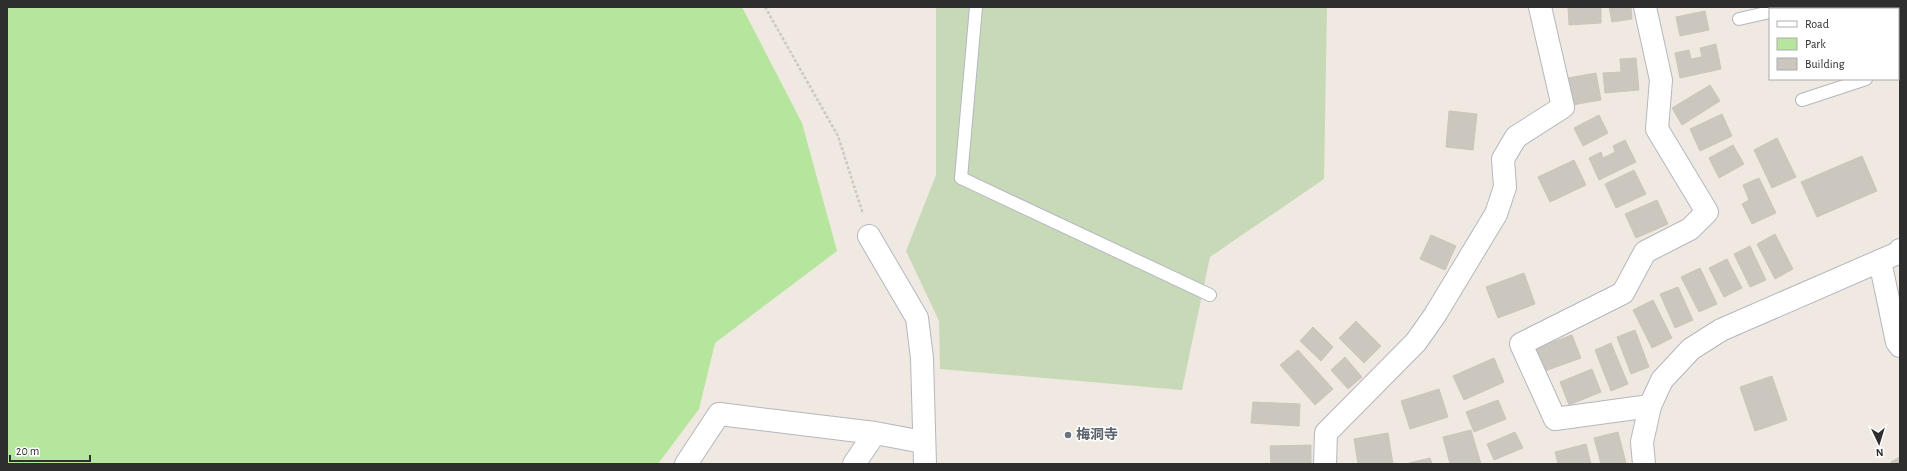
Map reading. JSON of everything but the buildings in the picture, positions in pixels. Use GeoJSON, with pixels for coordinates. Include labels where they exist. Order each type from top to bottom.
{"type":"FeatureCollection","features":[{"type":"Feature","properties":{"kind":"street"},"geometry":{"type":"LineString","coordinates":[[1325,464],[1326,434],[1416,342],[1435,315],[1496,214],[1505,187],[1503,159],[1516,138],[1564,107],[1540,7]]}},
{"type":"Feature","properties":{"kind":"street"},"geometry":{"type":"LineString","coordinates":[[1645,7],[1661,80],[1657,129],[1707,212],[1690,229],[1645,252],[1623,293],[1521,344],[1555,419],[1650,406]]}},
{"type":"Feature","properties":{"kind":"street"},"geometry":{"type":"LineString","coordinates":[[869,236],[916,318],[922,358],[924,464]]}},
{"type":"Feature","properties":{"kind":"street"},"geometry":{"type":"LineString","coordinates":[[1644,464],[1642,442],[1650,406],[1662,380],[1691,349],[1721,330],[1898,253],[1900,250]]}},
{"type":"Feature","properties":{"kind":"street"},"geometry":{"type":"LineString","coordinates":[[1880,261],[1897,342],[1900,346]]}},
{"type":"Feature","properties":{"kind":"street"},"geometry":{"type":"LineString","coordinates":[[686,464],[720,414],[875,433],[923,442]]}},
{"type":"Feature","properties":{"kind":"street"},"geometry":{"type":"LineString","coordinates":[[854,464],[875,433]]}},
{"type":"Feature","properties":{"kind":"lane"},"geometry":{"type":"LineString","coordinates":[[976,7],[961,178],[1210,295]]}},
{"type":"Feature","properties":{"kind":"lane"},"geometry":{"type":"LineString","coordinates":[[1739,19],[1769,12]]}},
{"type":"Feature","properties":{"kind":"lane"},"geometry":{"type":"LineString","coordinates":[[1802,100],[1863,80]]}},
{"type":"Feature","properties":{"kind":"path"},"geometry":{"type":"LineString","coordinates":[[765,7],[838,136],[869,236]]}},
{"type":"Feature","properties":{"kind":"green space"},"geometry":{"type":"Polygon","coordinates":[[[7,7],[742,7],[802,123],[837,251],[715,343],[699,409],[658,464],[7,464],[7,7]]]}},
{"type":"Feature","properties":{"kind":"green space"},"geometry":{"type":"Polygon","coordinates":[[[936,7],[1327,7],[1324,179],[1210,257],[1182,390],[940,369],[939,321],[906,251],[936,175],[936,7]]]}},
{"type":"Feature","properties":{"kind":"place","name":"梅洞寺"},"geometry":{"type":"Point","coordinates":[1068,435]}}]}
